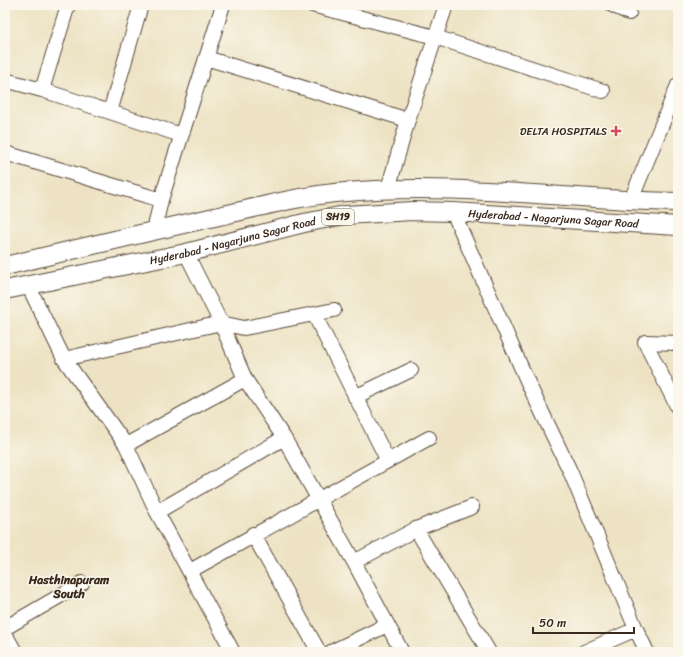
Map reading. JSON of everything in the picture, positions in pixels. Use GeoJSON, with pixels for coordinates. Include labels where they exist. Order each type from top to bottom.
{"type":"FeatureCollection","features":[{"type":"Feature","properties":{"kind":"main road","name":"Hyderabad - Nagarjuna Sagar Road"},"geometry":{"type":"LineString","coordinates":[[5,266],[284,202],[345,192],[388,189],[445,189],[678,202]]}},
{"type":"Feature","properties":{"kind":"main road","name":"Hyderabad - Nagarjuna Sagar Road"},"geometry":{"type":"LineString","coordinates":[[5,290],[186,252],[304,223],[346,215],[412,211],[453,212],[678,226]]}},
{"type":"Feature","properties":{"kind":"street"},"geometry":{"type":"LineString","coordinates":[[42,90],[68,5]]}},
{"type":"Feature","properties":{"kind":"street"},"geometry":{"type":"LineString","coordinates":[[110,112],[141,5]]}},
{"type":"Feature","properties":{"kind":"street"},"geometry":{"type":"LineString","coordinates":[[154,231],[161,200],[223,5]]}},
{"type":"Feature","properties":{"kind":"street"},"geometry":{"type":"LineString","coordinates":[[312,5],[435,37],[603,91]]}},
{"type":"Feature","properties":{"kind":"street"},"geometry":{"type":"LineString","coordinates":[[388,189],[408,120],[446,5]]}},
{"type":"Feature","properties":{"kind":"street"},"geometry":{"type":"LineString","coordinates":[[612,5],[629,13]]}},
{"type":"Feature","properties":{"kind":"street"},"geometry":{"type":"LineString","coordinates":[[206,58],[408,120]]}},
{"type":"Feature","properties":{"kind":"street"},"geometry":{"type":"LineString","coordinates":[[5,80],[42,90],[181,135]]}},
{"type":"Feature","properties":{"kind":"street"},"geometry":{"type":"LineString","coordinates":[[631,200],[678,85]]}},
{"type":"Feature","properties":{"kind":"street"},"geometry":{"type":"LineString","coordinates":[[5,153],[161,200]]}},
{"type":"Feature","properties":{"kind":"street"},"geometry":{"type":"LineString","coordinates":[[453,212],[529,385],[570,471],[647,652]]}},
{"type":"Feature","properties":{"kind":"street"},"geometry":{"type":"LineString","coordinates":[[186,252],[221,323],[245,379],[284,438],[354,562],[402,652]]}},
{"type":"Feature","properties":{"kind":"street"},"geometry":{"type":"LineString","coordinates":[[28,285],[64,359],[126,445],[157,512],[190,570],[233,652]]}},
{"type":"Feature","properties":{"kind":"street"},"geometry":{"type":"LineString","coordinates":[[64,359],[221,323],[244,328],[334,310]]}},
{"type":"Feature","properties":{"kind":"street"},"geometry":{"type":"LineString","coordinates":[[314,314],[388,461]]}},
{"type":"Feature","properties":{"kind":"street"},"geometry":{"type":"LineString","coordinates":[[678,343],[645,342],[678,408]]}},
{"type":"Feature","properties":{"kind":"street"},"geometry":{"type":"LineString","coordinates":[[355,397],[411,370]]}},
{"type":"Feature","properties":{"kind":"street"},"geometry":{"type":"LineString","coordinates":[[126,445],[245,379]]}},
{"type":"Feature","properties":{"kind":"street"},"geometry":{"type":"LineString","coordinates":[[157,512],[284,438]]}},
{"type":"Feature","properties":{"kind":"street"},"geometry":{"type":"LineString","coordinates":[[190,570],[429,438]]}},
{"type":"Feature","properties":{"kind":"street"},"geometry":{"type":"LineString","coordinates":[[354,562],[416,529],[472,507]]}},
{"type":"Feature","properties":{"kind":"street"},"geometry":{"type":"LineString","coordinates":[[416,529],[489,652]]}},
{"type":"Feature","properties":{"kind":"street"},"geometry":{"type":"LineString","coordinates":[[253,534],[318,652]]}},
{"type":"Feature","properties":{"kind":"street"},"geometry":{"type":"LineString","coordinates":[[5,628],[82,583]]}},
{"type":"Feature","properties":{"kind":"street"},"geometry":{"type":"LineString","coordinates":[[331,652],[387,624]]}},
{"type":"Feature","properties":{"kind":"street"},"geometry":{"type":"LineString","coordinates":[[584,652],[636,629]]}},
{"type":"Feature","properties":{"kind":"street"},"geometry":{"type":"LineString","coordinates":[[5,634],[15,652]]}},
{"type":"Feature","properties":{"kind":"place","name":"DELTA HOSPITALS"},"geometry":{"type":"Point","coordinates":[616,131]}},
{"type":"Feature","properties":{"kind":"district","name":"Hasthinapuram South"},"geometry":{"type":"Point","coordinates":[69,587]}}]}
